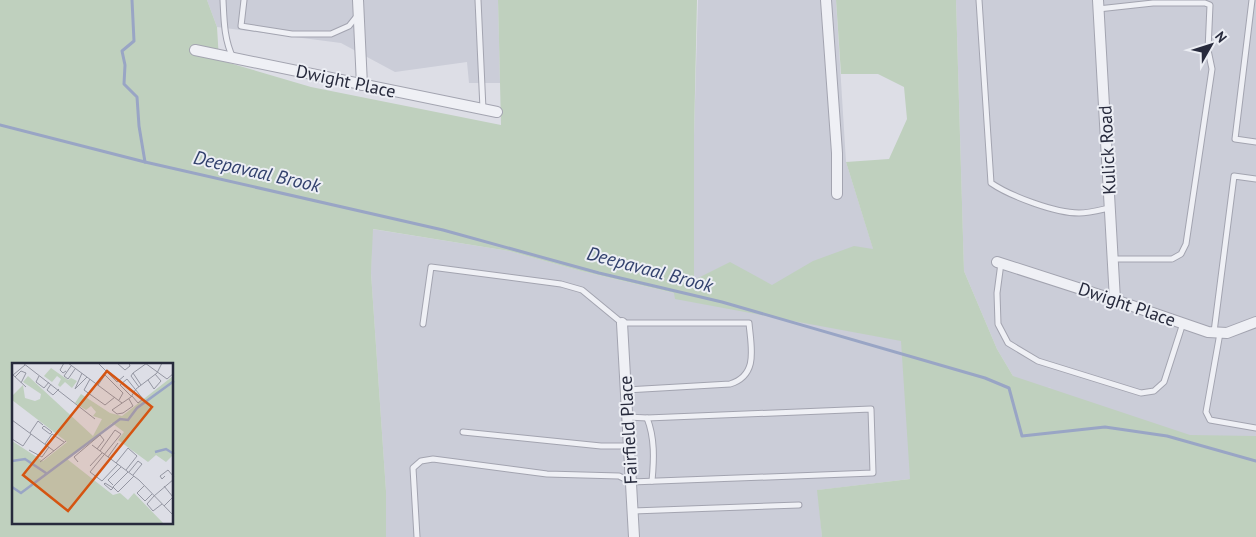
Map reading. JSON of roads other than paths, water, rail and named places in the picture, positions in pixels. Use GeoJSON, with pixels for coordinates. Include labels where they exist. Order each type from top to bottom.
{"type":"FeatureCollection","features":[{"type":"Feature","properties":{"kind":"street"},"geometry":{"type":"LineString","coordinates":[[358,0],[362,85]]}},
{"type":"Feature","properties":{"kind":"street"},"geometry":{"type":"LineString","coordinates":[[826,0],[837,152],[837,194]]}},
{"type":"Feature","properties":{"kind":"street","name":"Kulick Road"},"geometry":{"type":"LineString","coordinates":[[1098,5],[1115,300]]}},
{"type":"Feature","properties":{"kind":"street","name":"Dwight Place"},"geometry":{"type":"LineString","coordinates":[[195,50],[497,112]]}},
{"type":"Feature","properties":{"kind":"street","name":"Dwight Place"},"geometry":{"type":"LineString","coordinates":[[999,263],[1208,332],[1227,333],[1256,322]]}},
{"type":"Feature","properties":{"kind":"street","name":"Fairfield Place"},"geometry":{"type":"LineString","coordinates":[[622,323],[634,537]]}},
{"type":"Feature","properties":{"kind":"lane"},"geometry":{"type":"LineString","coordinates":[[223,0],[224,30],[227,45],[233,58]]}},
{"type":"Feature","properties":{"kind":"lane"},"geometry":{"type":"LineString","coordinates":[[244,0],[241,26],[292,34],[331,34],[349,26],[358,15]]}},
{"type":"Feature","properties":{"kind":"lane"},"geometry":{"type":"LineString","coordinates":[[478,0],[483,110]]}},
{"type":"Feature","properties":{"kind":"lane"},"geometry":{"type":"LineString","coordinates":[[979,0],[991,183],[998,188],[1029,201],[1061,211],[1079,213],[1110,208]]}},
{"type":"Feature","properties":{"kind":"lane"},"geometry":{"type":"LineString","coordinates":[[1252,0],[1235,139],[1256,142]]}},
{"type":"Feature","properties":{"kind":"lane"},"geometry":{"type":"LineString","coordinates":[[1098,5],[1205,3],[1210,5],[1208,50],[1212,69],[1186,244],[1181,254],[1172,259],[1113,259]]}},
{"type":"Feature","properties":{"kind":"lane"},"geometry":{"type":"LineString","coordinates":[[1256,179],[1234,176],[1206,412],[1210,420],[1256,428]]}},
{"type":"Feature","properties":{"kind":"lane"},"geometry":{"type":"LineString","coordinates":[[999,263],[997,293],[998,324],[1008,343],[1038,361],[1141,393],[1154,390],[1164,382],[1183,323]]}},
{"type":"Feature","properties":{"kind":"lane"},"geometry":{"type":"LineString","coordinates":[[423,324],[430,267],[561,284],[582,290],[622,323],[749,323],[750,368],[744,377],[737,382],[626,390]]}},
{"type":"Feature","properties":{"kind":"lane"},"geometry":{"type":"LineString","coordinates":[[416,537],[413,468],[421,461],[433,459],[547,474],[619,476],[631,482],[873,473],[871,409],[647,418],[627,417]]}},
{"type":"Feature","properties":{"kind":"lane"},"geometry":{"type":"LineString","coordinates":[[647,418],[652,431],[654,464],[652,481]]}},
{"type":"Feature","properties":{"kind":"lane"},"geometry":{"type":"LineString","coordinates":[[463,432],[601,446],[629,446]]}},
{"type":"Feature","properties":{"kind":"lane"},"geometry":{"type":"LineString","coordinates":[[632,511],[800,505]]}},
{"type":"Feature","properties":{"kind":"waterway"},"geometry":{"type":"LineString","coordinates":[[132,0],[134,41],[122,51],[125,65],[124,84],[137,97],[139,126],[145,162]]}},
{"type":"Feature","properties":{"kind":"waterway","name":"Deepavaal Brook"},"geometry":{"type":"LineString","coordinates":[[0,125],[145,162],[443,230],[599,273],[722,302],[985,378],[1009,388],[1022,436],[1105,427],[1167,436],[1256,461]]}}]}
